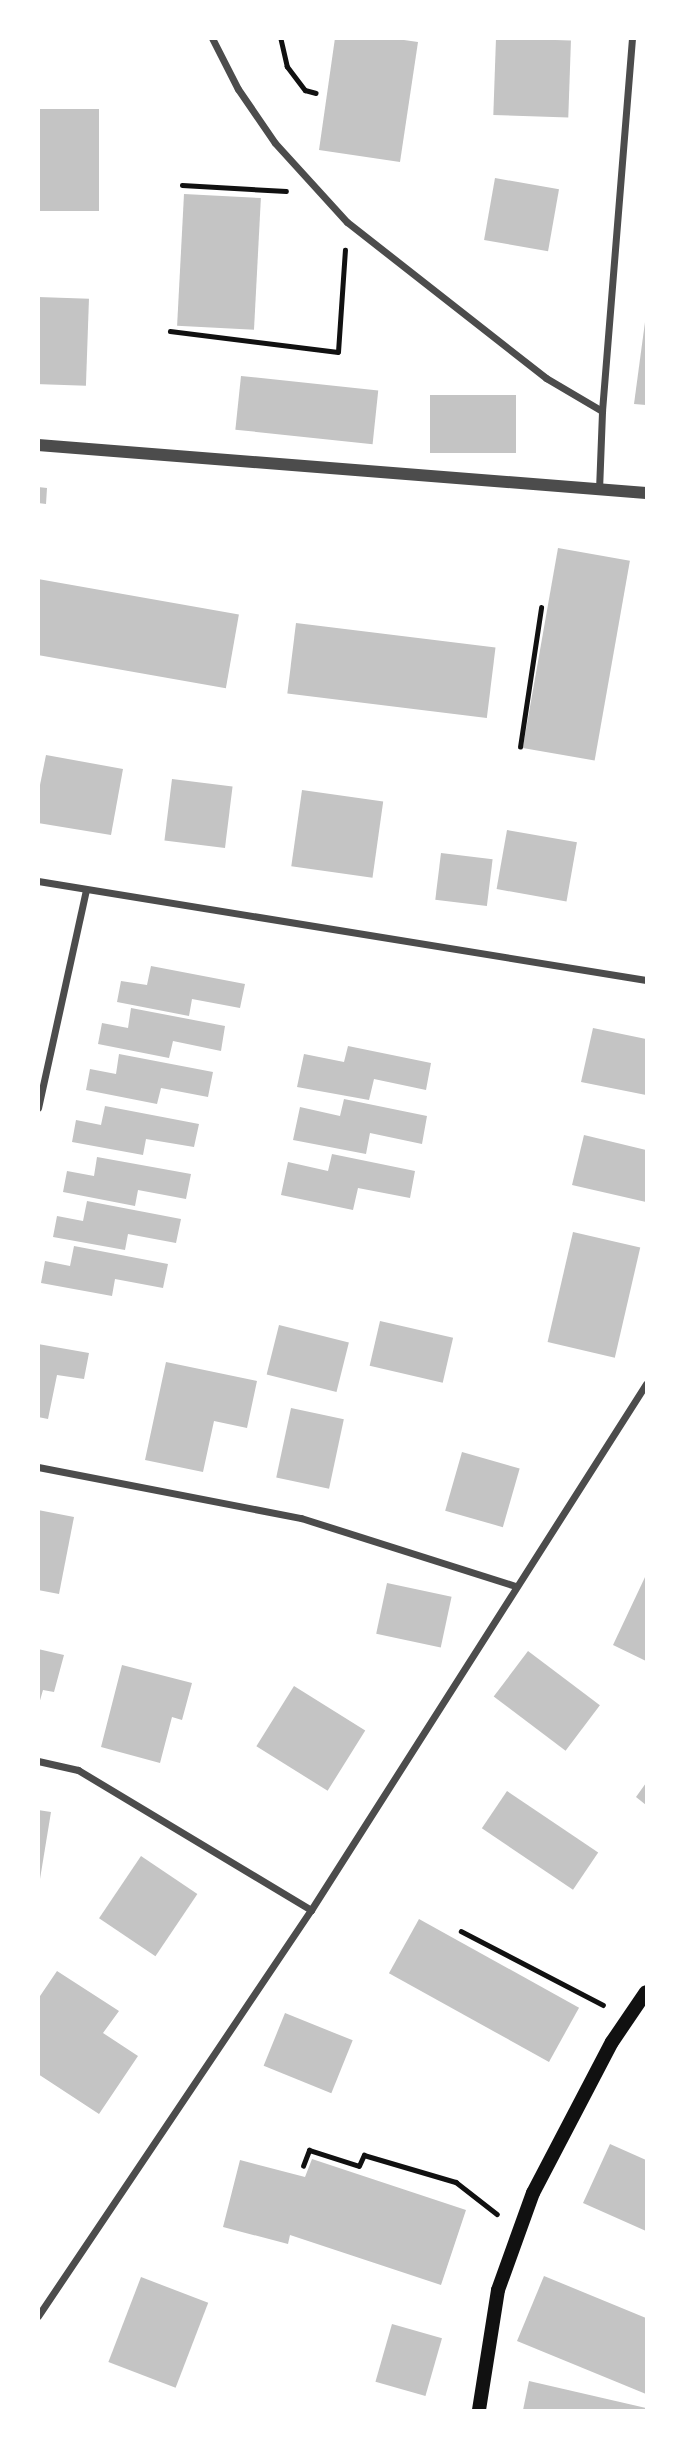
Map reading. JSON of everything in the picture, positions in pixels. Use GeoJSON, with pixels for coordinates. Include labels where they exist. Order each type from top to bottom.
{"type":"FeatureCollection","features":[{"type":"Feature","properties":{"kind":"main road"},"geometry":{"type":"LineString","coordinates":[[479,2410],[498,2290],[534,2193],[612,2042],[646,1992]]}},
{"type":"Feature","properties":{"kind":"street"},"geometry":{"type":"LineString","coordinates":[[212,38],[238,89],[275,143],[347,222],[546,378],[602,411]]}},
{"type":"Feature","properties":{"kind":"street"},"geometry":{"type":"LineString","coordinates":[[599,490],[602,411],[632,38]]}},
{"type":"Feature","properties":{"kind":"street"},"geometry":{"type":"LineString","coordinates":[[38,445],[646,493]]}},
{"type":"Feature","properties":{"kind":"street"},"geometry":{"type":"LineString","coordinates":[[38,881],[646,980]]}},
{"type":"Feature","properties":{"kind":"street"},"geometry":{"type":"LineString","coordinates":[[38,1108],[86,890]]}},
{"type":"Feature","properties":{"kind":"street"},"geometry":{"type":"LineString","coordinates":[[39,2312],[311,1910],[646,1384]]}},
{"type":"Feature","properties":{"kind":"street"},"geometry":{"type":"LineString","coordinates":[[38,1467],[301,1518],[515,1586]]}},
{"type":"Feature","properties":{"kind":"street"},"geometry":{"type":"LineString","coordinates":[[38,1761],[78,1770],[311,1910]]}},
{"type":"Feature","properties":{"kind":"path"},"geometry":{"type":"LineString","coordinates":[[281,39],[287,66],[305,90],[316,93]]}},
{"type":"Feature","properties":{"kind":"path"},"geometry":{"type":"LineString","coordinates":[[182,185],[320,192]]}},
{"type":"Feature","properties":{"kind":"path"},"geometry":{"type":"LineString","coordinates":[[170,331],[338,352],[347,222]]}},
{"type":"Feature","properties":{"kind":"path"},"geometry":{"type":"LineString","coordinates":[[520,747],[541,608]]}},
{"type":"Feature","properties":{"kind":"path"},"geometry":{"type":"LineString","coordinates":[[461,1931],[629,2019]]}},
{"type":"Feature","properties":{"kind":"path"},"geometry":{"type":"LineString","coordinates":[[303,2166],[309,2150],[359,2166],[364,2155],[456,2182],[520,2232]]}},
{"type":"Feature","properties":{"kind":"building"},"geometry":{"type":"Polygon","coordinates":[[[335,38],[390,38],[418,42],[400,162],[319,150],[335,38]]]}},
{"type":"Feature","properties":{"kind":"building"},"geometry":{"type":"Polygon","coordinates":[[[496,38],[571,41],[568,118],[493,115],[496,38]]]}},
{"type":"Feature","properties":{"kind":"building"},"geometry":{"type":"Polygon","coordinates":[[[39,109],[99,109],[99,211],[39,211],[39,109]]]}},
{"type":"Feature","properties":{"kind":"building"},"geometry":{"type":"Polygon","coordinates":[[[495,178],[559,189],[548,251],[484,240],[495,178]]]}},
{"type":"Feature","properties":{"kind":"building"},"geometry":{"type":"Polygon","coordinates":[[[184,194],[261,198],[254,330],[177,326],[184,194]]]}},
{"type":"Feature","properties":{"kind":"building"},"geometry":{"type":"Polygon","coordinates":[[[38,297],[89,299],[86,386],[38,384],[38,297]]]}},
{"type":"Feature","properties":{"kind":"building"},"geometry":{"type":"Polygon","coordinates":[[[646,322],[646,405],[634,404],[646,322]]]}},
{"type":"Feature","properties":{"kind":"building"},"geometry":{"type":"Polygon","coordinates":[[[241,376],[378,390],[373,444],[235,430],[241,376]]]}},
{"type":"Feature","properties":{"kind":"building"},"geometry":{"type":"Polygon","coordinates":[[[430,395],[516,395],[516,453],[430,453],[430,395]]]}},
{"type":"Feature","properties":{"kind":"building"},"geometry":{"type":"Polygon","coordinates":[[[38,487],[47,488],[46,504],[38,503],[38,487]]]}},
{"type":"Feature","properties":{"kind":"building"},"geometry":{"type":"Polygon","coordinates":[[[558,548],[630,561],[595,761],[523,748],[558,548]]]}},
{"type":"Feature","properties":{"kind":"building"},"geometry":{"type":"Polygon","coordinates":[[[38,579],[239,614],[226,688],[38,655],[38,579]]]}},
{"type":"Feature","properties":{"kind":"building"},"geometry":{"type":"Polygon","coordinates":[[[296,623],[496,647],[487,718],[287,693],[296,623]]]}},
{"type":"Feature","properties":{"kind":"building"},"geometry":{"type":"Polygon","coordinates":[[[46,755],[123,769],[111,835],[38,823],[38,795],[46,755]]]}},
{"type":"Feature","properties":{"kind":"building"},"geometry":{"type":"Polygon","coordinates":[[[172,779],[233,786],[225,848],[164,841],[172,779]]]}},
{"type":"Feature","properties":{"kind":"building"},"geometry":{"type":"Polygon","coordinates":[[[302,790],[383,801],[372,878],[291,866],[302,790]]]}},
{"type":"Feature","properties":{"kind":"building"},"geometry":{"type":"Polygon","coordinates":[[[507,830],[577,842],[567,901],[497,889],[507,830]]]}},
{"type":"Feature","properties":{"kind":"building"},"geometry":{"type":"Polygon","coordinates":[[[441,853],[493,859],[487,906],[435,900],[441,853]]]}},
{"type":"Feature","properties":{"kind":"building"},"geometry":{"type":"Polygon","coordinates":[[[151,966],[245,984],[240,1008],[192,999],[189,1016],[117,1002],[121,981],[147,985],[151,966]]]}},
{"type":"Feature","properties":{"kind":"building"},"geometry":{"type":"Polygon","coordinates":[[[131,1008],[225,1026],[221,1051],[173,1041],[169,1058],[98,1044],[102,1023],[128,1028],[131,1008]]]}},
{"type":"Feature","properties":{"kind":"building"},"geometry":{"type":"Polygon","coordinates":[[[593,1028],[646,1039],[646,1095],[581,1082],[593,1028]]]}},
{"type":"Feature","properties":{"kind":"building"},"geometry":{"type":"Polygon","coordinates":[[[348,1046],[431,1063],[426,1090],[374,1079],[369,1100],[297,1087],[304,1054],[344,1062],[348,1046]]]}},
{"type":"Feature","properties":{"kind":"building"},"geometry":{"type":"Polygon","coordinates":[[[119,1054],[213,1072],[208,1097],[161,1088],[157,1104],[86,1090],[90,1069],[116,1074],[119,1054]]]}},
{"type":"Feature","properties":{"kind":"building"},"geometry":{"type":"Polygon","coordinates":[[[344,1099],[427,1116],[422,1144],[370,1133],[366,1154],[293,1140],[300,1107],[340,1116],[344,1099]]]}},
{"type":"Feature","properties":{"kind":"building"},"geometry":{"type":"Polygon","coordinates":[[[105,1106],[199,1124],[194,1147],[146,1139],[143,1155],[72,1142],[76,1120],[101,1125],[105,1106]]]}},
{"type":"Feature","properties":{"kind":"building"},"geometry":{"type":"Polygon","coordinates":[[[584,1135],[646,1150],[646,1202],[572,1185],[584,1135]]]}},
{"type":"Feature","properties":{"kind":"building"},"geometry":{"type":"Polygon","coordinates":[[[332,1154],[415,1171],[410,1198],[358,1188],[353,1210],[281,1195],[288,1162],[328,1171],[332,1154]]]}},
{"type":"Feature","properties":{"kind":"building"},"geometry":{"type":"Polygon","coordinates":[[[97,1157],[191,1174],[186,1199],[138,1190],[135,1206],[63,1192],[67,1171],[94,1176],[97,1157]]]}},
{"type":"Feature","properties":{"kind":"building"},"geometry":{"type":"Polygon","coordinates":[[[87,1201],[181,1219],[176,1243],[128,1234],[125,1250],[53,1237],[57,1216],[83,1221],[87,1201]]]}},
{"type":"Feature","properties":{"kind":"building"},"geometry":{"type":"Polygon","coordinates":[[[573,1232],[640,1248],[615,1358],[548,1342],[573,1232]]]}},
{"type":"Feature","properties":{"kind":"building"},"geometry":{"type":"Polygon","coordinates":[[[74,1246],[168,1264],[163,1288],[115,1279],[112,1296],[41,1283],[45,1261],[70,1266],[74,1246]]]}},
{"type":"Feature","properties":{"kind":"building"},"geometry":{"type":"Polygon","coordinates":[[[380,1321],[453,1338],[443,1383],[370,1366],[380,1321]]]}},
{"type":"Feature","properties":{"kind":"building"},"geometry":{"type":"Polygon","coordinates":[[[279,1325],[349,1342],[337,1392],[267,1374],[279,1325]]]}},
{"type":"Feature","properties":{"kind":"building"},"geometry":{"type":"Polygon","coordinates":[[[38,1344],[89,1353],[84,1379],[57,1375],[48,1419],[38,1417],[38,1344]]]}},
{"type":"Feature","properties":{"kind":"building"},"geometry":{"type":"Polygon","coordinates":[[[166,1362],[257,1381],[247,1428],[214,1421],[203,1472],[145,1460],[166,1362]]]}},
{"type":"Feature","properties":{"kind":"building"},"geometry":{"type":"Polygon","coordinates":[[[291,1408],[344,1419],[329,1489],[276,1477],[291,1408]]]}},
{"type":"Feature","properties":{"kind":"building"},"geometry":{"type":"Polygon","coordinates":[[[462,1452],[520,1469],[503,1527],[445,1511],[462,1452]]]}},
{"type":"Feature","properties":{"kind":"building"},"geometry":{"type":"Polygon","coordinates":[[[38,1510],[74,1517],[59,1594],[38,1590],[38,1510]]]}},
{"type":"Feature","properties":{"kind":"building"},"geometry":{"type":"Polygon","coordinates":[[[646,1575],[646,1661],[613,1645],[646,1575]]]}},
{"type":"Feature","properties":{"kind":"building"},"geometry":{"type":"Polygon","coordinates":[[[387,1583],[452,1597],[441,1648],[376,1634],[387,1583]]]}},
{"type":"Feature","properties":{"kind":"building"},"geometry":{"type":"Polygon","coordinates":[[[38,1649],[64,1655],[54,1692],[43,1690],[39,1704],[38,1649]]]}},
{"type":"Feature","properties":{"kind":"building"},"geometry":{"type":"Polygon","coordinates":[[[528,1651],[600,1705],[566,1751],[494,1697],[528,1651]]]}},
{"type":"Feature","properties":{"kind":"building"},"geometry":{"type":"Polygon","coordinates":[[[122,1665],[192,1683],[182,1720],[172,1717],[160,1763],[101,1747],[122,1665]]]}},
{"type":"Feature","properties":{"kind":"building"},"geometry":{"type":"Polygon","coordinates":[[[294,1686],[365,1731],[328,1791],[256,1746],[294,1686]]]}},
{"type":"Feature","properties":{"kind":"building"},"geometry":{"type":"Polygon","coordinates":[[[646,1783],[646,1805],[636,1797],[646,1783]]]}},
{"type":"Feature","properties":{"kind":"building"},"geometry":{"type":"Polygon","coordinates":[[[507,1791],[598,1853],[573,1890],[482,1828],[507,1791]]]}},
{"type":"Feature","properties":{"kind":"building"},"geometry":{"type":"Polygon","coordinates":[[[38,1810],[51,1812],[40,1879],[38,1879],[38,1810]]]}},
{"type":"Feature","properties":{"kind":"building"},"geometry":{"type":"Polygon","coordinates":[[[141,1856],[197,1894],[155,1956],[99,1918],[141,1856]]]}},
{"type":"Feature","properties":{"kind":"building"},"geometry":{"type":"Polygon","coordinates":[[[419,1919],[579,2008],[549,2062],[389,1973],[419,1919]]]}},
{"type":"Feature","properties":{"kind":"building"},"geometry":{"type":"Polygon","coordinates":[[[57,1971],[119,2011],[103,2033],[138,2056],[99,2114],[38,2074],[38,1999],[57,1971]]]}},
{"type":"Feature","properties":{"kind":"building"},"geometry":{"type":"Polygon","coordinates":[[[285,2013],[353,2040],[331,2093],[264,2066],[285,2013]]]}},
{"type":"Feature","properties":{"kind":"building"},"geometry":{"type":"Polygon","coordinates":[[[610,2144],[646,2160],[646,2231],[583,2203],[610,2144]]]}},
{"type":"Feature","properties":{"kind":"building"},"geometry":{"type":"Polygon","coordinates":[[[312,2159],[466,2210],[441,2285],[290,2235],[288,2244],[223,2227],[240,2160],[305,2177],[312,2159]]]}},
{"type":"Feature","properties":{"kind":"building"},"geometry":{"type":"Polygon","coordinates":[[[544,2276],[646,2318],[646,2394],[517,2341],[544,2276]]]}},
{"type":"Feature","properties":{"kind":"building"},"geometry":{"type":"Polygon","coordinates":[[[141,2277],[208,2303],[176,2388],[108,2362],[141,2277]]]}},
{"type":"Feature","properties":{"kind":"building"},"geometry":{"type":"Polygon","coordinates":[[[392,2324],[442,2338],[425,2396],[375,2382],[392,2324]]]}},
{"type":"Feature","properties":{"kind":"building"},"geometry":{"type":"Polygon","coordinates":[[[529,2381],[646,2408],[646,2410],[523,2410],[529,2381]]]}}]}
